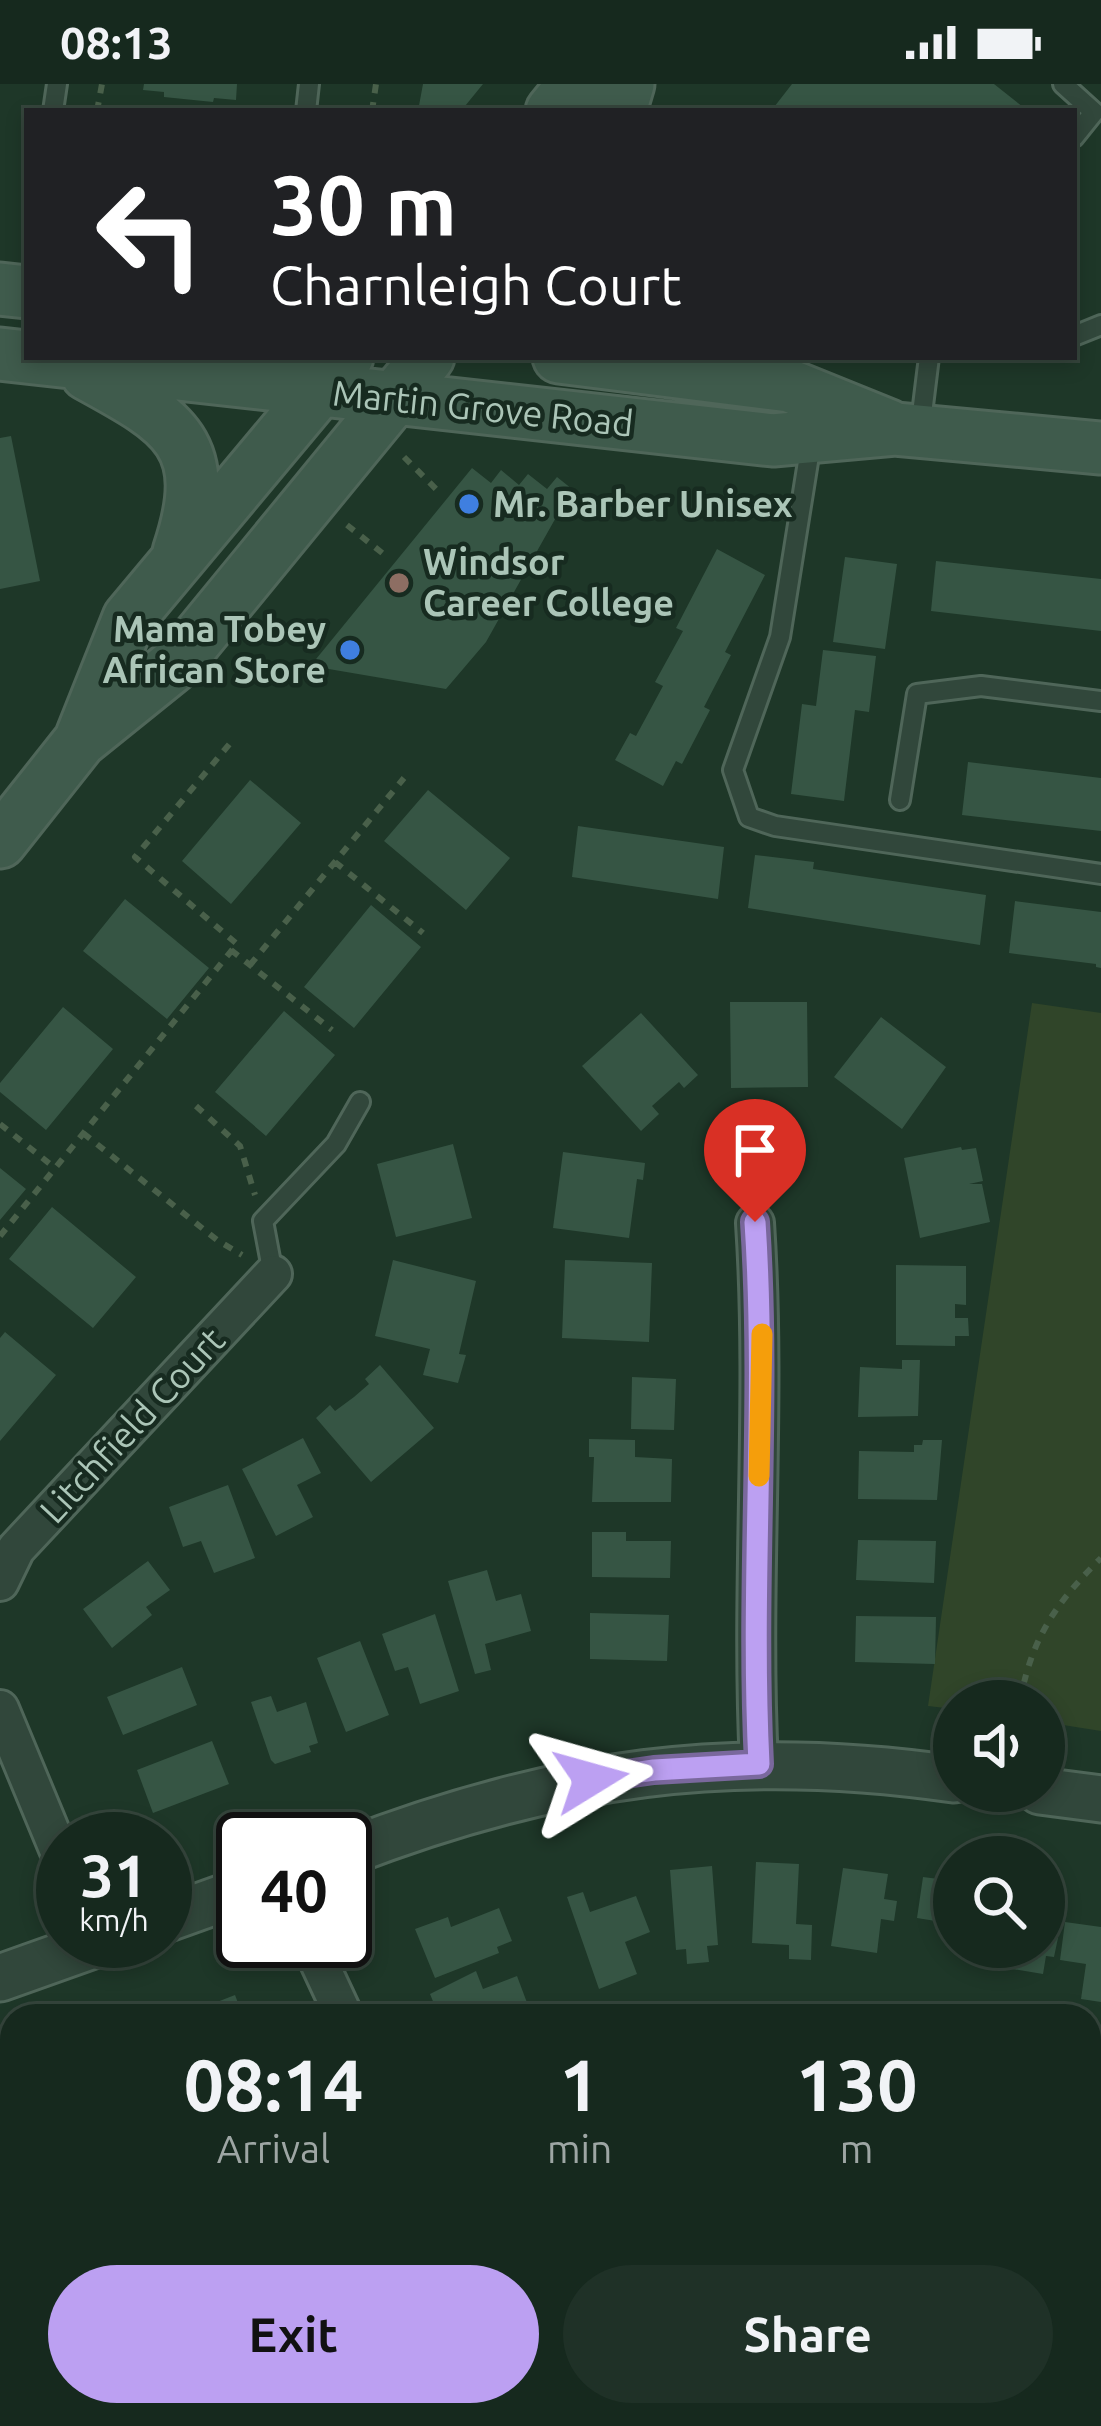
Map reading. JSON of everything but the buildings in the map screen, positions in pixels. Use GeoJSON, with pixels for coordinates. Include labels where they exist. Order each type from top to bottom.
{"type":"FeatureCollection","features":[{"type":"Feature","properties":{"kind":"main road"},"geometry":{"type":"LineString","coordinates":[[554,108],[581,84]]}},
{"type":"Feature","properties":{"kind":"main road","name":"Martin Grove Road"},"geometry":{"type":"LineString","coordinates":[[49,360],[333,374],[394,398],[773,440],[907,430],[1101,448]]}},
{"type":"Feature","properties":{"kind":"main road"},"geometry":{"type":"LineString","coordinates":[[0,842],[80,741],[178,662],[426,360]]}},
{"type":"Feature","properties":{"kind":"main road","name":"Martin Grove Road"},"geometry":{"type":"LineString","coordinates":[[604,360],[790,386],[907,430]]}},
{"type":"Feature","properties":{"kind":"main road"},"geometry":{"type":"LineString","coordinates":[[65,362],[156,413],[186,451],[193,498],[175,563]]}},
{"type":"Feature","properties":{"kind":"main road"},"geometry":{"type":"LineString","coordinates":[[80,741],[129,618],[333,374]]}},
{"type":"Feature","properties":{"kind":"street"},"geometry":{"type":"LineString","coordinates":[[755,1222],[762,1327],[754,1678],[759,1764]]}},
{"type":"Feature","properties":{"kind":"street","name":"Litchfield Court"},"geometry":{"type":"LineString","coordinates":[[0,1582],[16,1549],[273,1274]]}},
{"type":"Feature","properties":{"kind":"street"},"geometry":{"type":"LineString","coordinates":[[0,1709],[43,1812]]}},
{"type":"Feature","properties":{"kind":"street"},"geometry":{"type":"LineString","coordinates":[[372,1844],[453,1816],[591,1779],[671,1768],[869,1767],[933,1776]]}},
{"type":"Feature","properties":{"kind":"street"},"geometry":{"type":"LineString","coordinates":[[1065,1794],[1101,1799]]}},
{"type":"Feature","properties":{"kind":"street"},"geometry":{"type":"LineString","coordinates":[[0,1978],[36,1965]]}},
{"type":"Feature","properties":{"kind":"street"},"geometry":{"type":"LineString","coordinates":[[322,1968],[338,2004]]}},
{"type":"Feature","properties":{"kind":"lane"},"geometry":{"type":"LineString","coordinates":[[1063,84],[1098,108],[1077,133]]}},
{"type":"Feature","properties":{"kind":"lane"},"geometry":{"type":"LineString","coordinates":[[907,430],[928,360]]}},
{"type":"Feature","properties":{"kind":"lane"},"geometry":{"type":"LineString","coordinates":[[812,438],[780,637],[733,770],[748,817],[776,826],[1101,874]]}},
{"type":"Feature","properties":{"kind":"lane"},"geometry":{"type":"LineString","coordinates":[[900,800],[917,694],[981,686],[1101,701]]}},
{"type":"Feature","properties":{"kind":"lane"},"geometry":{"type":"LineString","coordinates":[[273,1274],[262,1221],[336,1144],[359,1102]]}},
{"type":"Feature","properties":{"kind":"path"},"geometry":{"type":"LineString","coordinates":[[404,458],[440,493]]}},
{"type":"Feature","properties":{"kind":"path"},"geometry":{"type":"LineString","coordinates":[[346,524],[386,556]]}},
{"type":"Feature","properties":{"kind":"path"},"geometry":{"type":"LineString","coordinates":[[0,1236],[237,944],[135,857],[232,741]]}},
{"type":"Feature","properties":{"kind":"path"},"geometry":{"type":"LineString","coordinates":[[250,965],[404,778]]}},
{"type":"Feature","properties":{"kind":"path"},"geometry":{"type":"LineString","coordinates":[[335,862],[423,933]]}},
{"type":"Feature","properties":{"kind":"path"},"geometry":{"type":"LineString","coordinates":[[231,950],[332,1030]]}},
{"type":"Feature","properties":{"kind":"path"},"geometry":{"type":"LineString","coordinates":[[196,1106],[240,1146],[262,1221]]}},
{"type":"Feature","properties":{"kind":"path"},"geometry":{"type":"LineString","coordinates":[[0,1124],[55,1168]]}},
{"type":"Feature","properties":{"kind":"path"},"geometry":{"type":"LineString","coordinates":[[83,1133],[217,1240],[273,1274]]}},
{"type":"Feature","properties":{"kind":"path"},"geometry":{"type":"LineString","coordinates":[[1024,1680],[1027,1664],[1060,1600],[1101,1558]]}},
{"type":"Feature","properties":{"kind":"green space"},"geometry":{"type":"Polygon","coordinates":[[[1032,1003],[1101,1013],[1101,1731],[1065,1725],[1065,1680],[933,1680],[933,1707],[928,1706],[1032,1003]]]}},
{"type":"Feature","properties":{"kind":"slow traffic"},"geometry":{"type":"LineString","coordinates":[[759,1476],[762,1334]]}},
{"type":"Feature","properties":{"kind":"place","name":"Mr. Barber Unisex"},"geometry":{"type":"Point","coordinates":[469,504]}},
{"type":"Feature","properties":{"kind":"place","name":"Windsor Career College"},"geometry":{"type":"Point","coordinates":[399,583]}},
{"type":"Feature","properties":{"kind":"place","name":"Mama Tobey African Store"},"geometry":{"type":"Point","coordinates":[350,650]}},
{"type":"Feature","properties":{"kind":"route"},"geometry":{"type":"LineString","coordinates":[[591,1779],[759,1764],[754,1678],[762,1327],[755,1222]]}}]}
